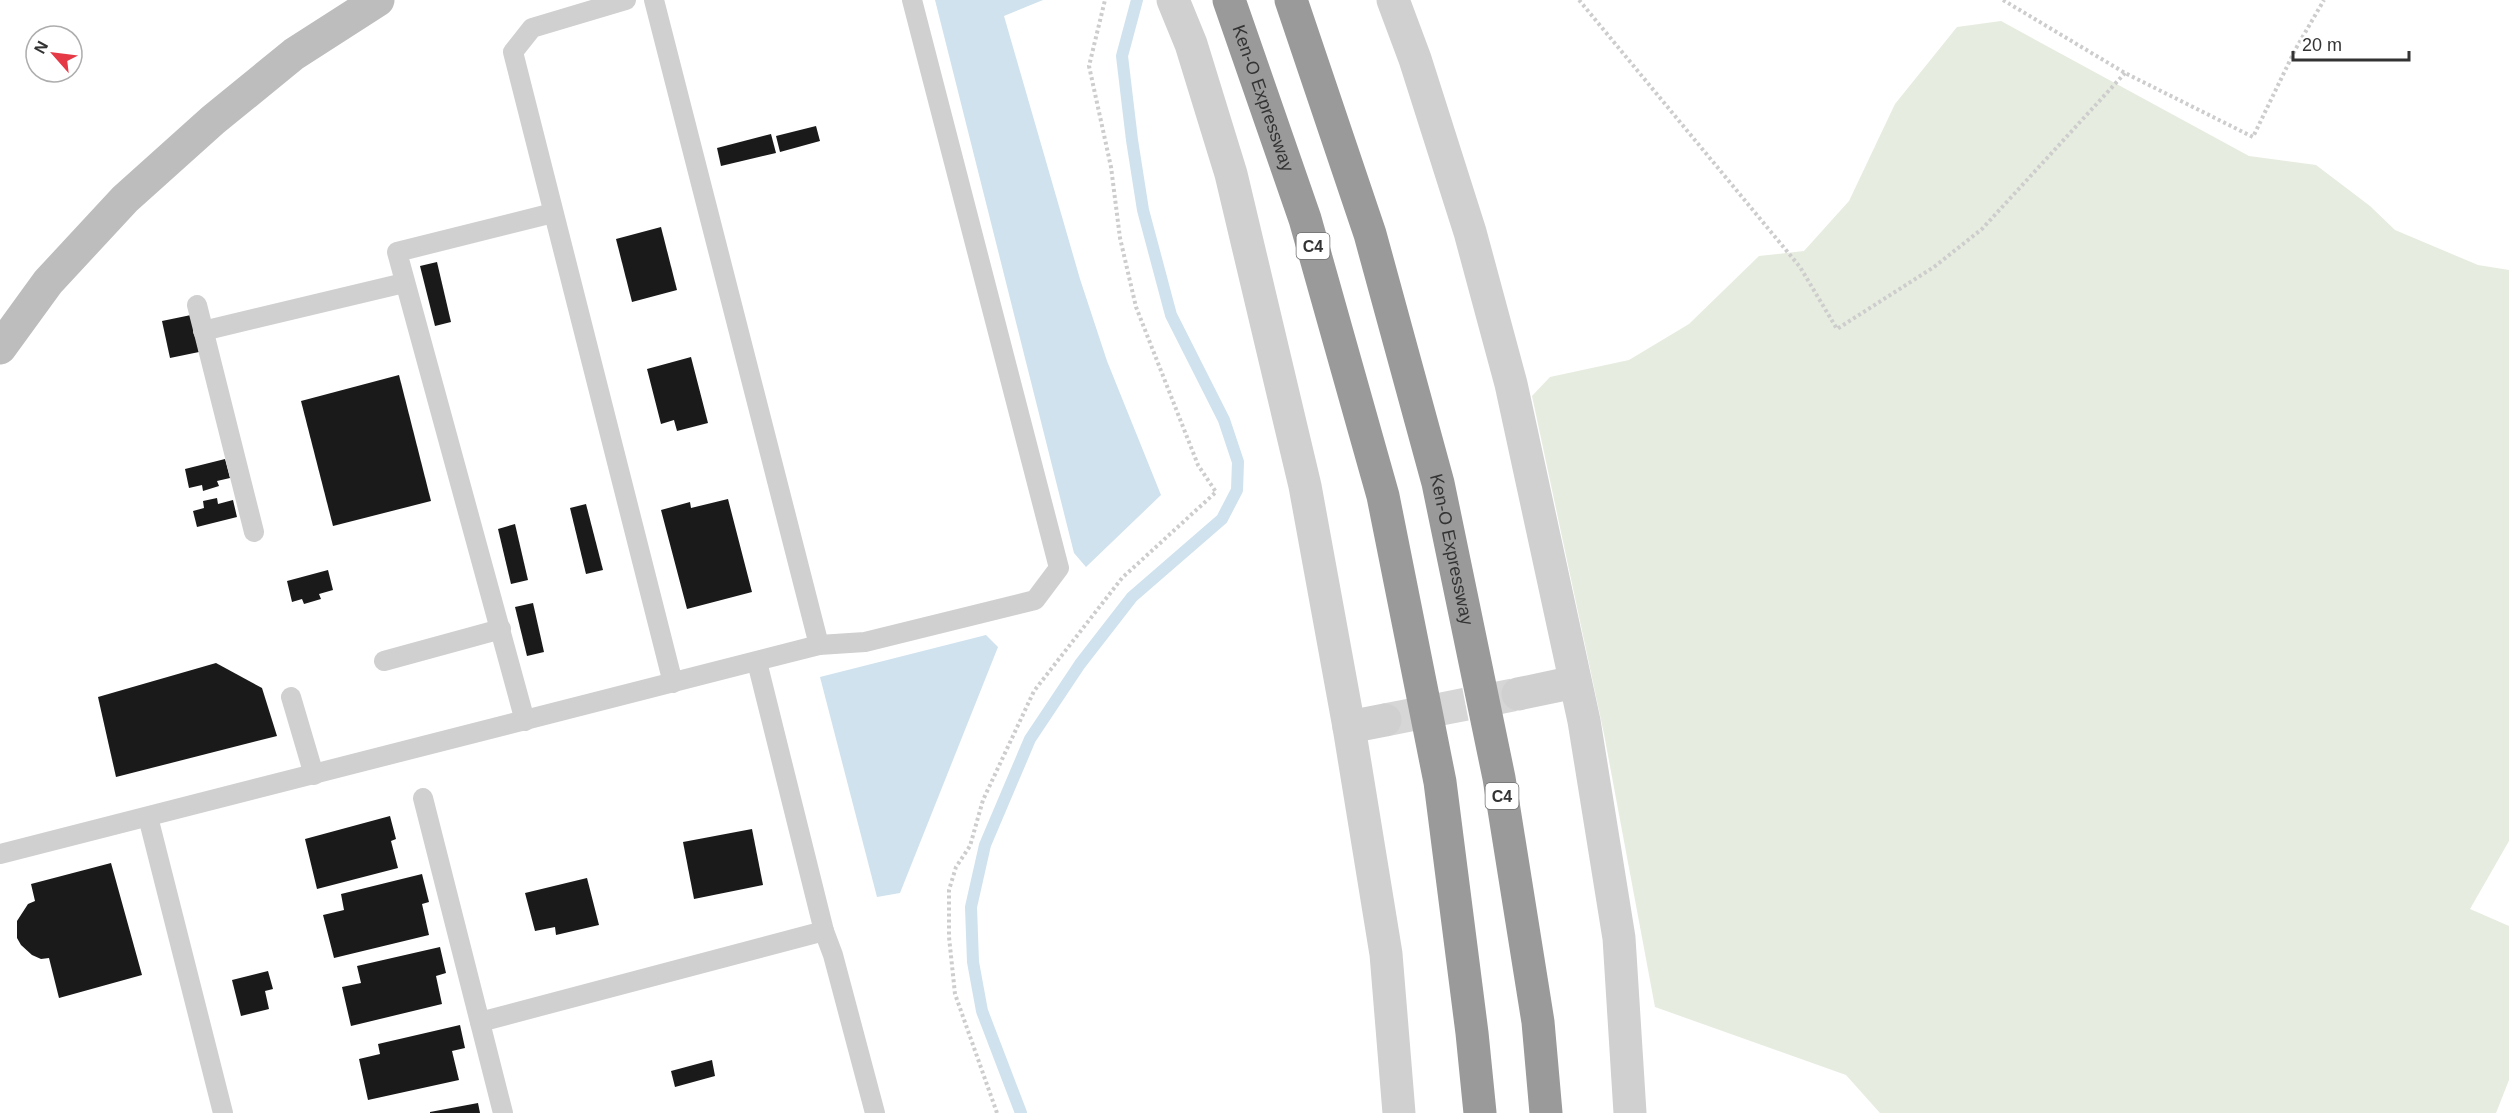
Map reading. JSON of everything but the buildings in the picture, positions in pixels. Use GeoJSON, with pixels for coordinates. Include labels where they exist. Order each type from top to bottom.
{"type":"FeatureCollection","features":[{"type":"Feature","properties":{"kind":"highway","name":"Ken-O Expressway"},"geometry":{"type":"LineString","coordinates":[[1229,0],[1305,219],[1383,496],[1440,782],[1480,1113]]}},
{"type":"Feature","properties":{"kind":"highway","name":"Ken-O Expressway"},"geometry":{"type":"LineString","coordinates":[[1291,0],[1370,234],[1438,483],[1500,778],[1538,1022],[1546,1113]]}},
{"type":"Feature","properties":{"kind":"street"},"geometry":{"type":"LineString","coordinates":[[0,348],[48,282],[125,199],[213,120],[294,54],[378,0]]}},
{"type":"Feature","properties":{"kind":"street"},"geometry":{"type":"LineString","coordinates":[[1173,0],[1191,44],[1231,174],[1305,486],[1350,727],[1386,954],[1399,1113]]}},
{"type":"Feature","properties":{"kind":"street"},"geometry":{"type":"LineString","coordinates":[[1393,0],[1415,59],[1470,232],[1508,373],[1584,721],[1619,938],[1630,1113]]}},
{"type":"Feature","properties":{"kind":"street"},"geometry":{"type":"LineString","coordinates":[[1518,694],[1575,682]]}},
{"type":"Feature","properties":{"kind":"street"},"geometry":{"type":"LineString","coordinates":[[1350,727],[1385,720]]}},
{"type":"Feature","properties":{"kind":"lane"},"geometry":{"type":"LineString","coordinates":[[626,0],[532,27],[513,52],[673,683]]}},
{"type":"Feature","properties":{"kind":"lane"},"geometry":{"type":"LineString","coordinates":[[654,0],[819,645]]}},
{"type":"Feature","properties":{"kind":"lane"},"geometry":{"type":"LineString","coordinates":[[0,854],[819,645],[865,642],[1035,600],[1059,568],[912,0]]}},
{"type":"Feature","properties":{"kind":"lane"},"geometry":{"type":"LineString","coordinates":[[525,721],[397,252],[553,213]]}},
{"type":"Feature","properties":{"kind":"lane"},"geometry":{"type":"LineString","coordinates":[[203,331],[405,283]]}},
{"type":"Feature","properties":{"kind":"lane"},"geometry":{"type":"LineString","coordinates":[[197,305],[254,532]]}},
{"type":"Feature","properties":{"kind":"lane"},"geometry":{"type":"LineString","coordinates":[[384,661],[501,629]]}},
{"type":"Feature","properties":{"kind":"lane"},"geometry":{"type":"LineString","coordinates":[[757,662],[824,932],[834,955],[875,1113]]}},
{"type":"Feature","properties":{"kind":"lane"},"geometry":{"type":"LineString","coordinates":[[291,697],[314,775]]}},
{"type":"Feature","properties":{"kind":"lane"},"geometry":{"type":"LineString","coordinates":[[423,798],[503,1113]]}},
{"type":"Feature","properties":{"kind":"lane"},"geometry":{"type":"LineString","coordinates":[[148,817],[223,1113]]}},
{"type":"Feature","properties":{"kind":"lane"},"geometry":{"type":"LineString","coordinates":[[480,1022],[824,932]]}},
{"type":"Feature","properties":{"kind":"path"},"geometry":{"type":"LineString","coordinates":[[1579,0],[1800,267],[1837,329],[1934,267],[1982,229],[2125,74]]}},
{"type":"Feature","properties":{"kind":"path"},"geometry":{"type":"LineString","coordinates":[[2003,0],[2125,74],[2253,137],[2295,50],[2324,0]]}},
{"type":"Feature","properties":{"kind":"shaded area"},"geometry":{"type":"Polygon","coordinates":[[[2001,21],[2249,156],[2316,165],[2370,206],[2395,230],[2478,265],[2509,270],[2509,841],[2470,909],[2509,926],[2509,1080],[2496,1113],[1880,1113],[1846,1075],[1655,1007],[1604,734],[1532,396],[1550,377],[1629,360],[1689,324],[1759,256],[1804,251],[1849,201],[1895,104],[1957,27],[2001,21]]]}},
{"type":"Feature","properties":{"kind":"water"},"geometry":{"type":"Polygon","coordinates":[[[935,0],[1043,0],[1004,16],[1080,279],[1107,361],[1161,495],[1086,567],[1074,553],[935,0]]]}},
{"type":"Feature","properties":{"kind":"water"},"geometry":{"type":"Polygon","coordinates":[[[986,635],[998,647],[900,893],[877,897],[820,677],[986,635]]]}},
{"type":"Feature","properties":{"kind":"waterway"},"geometry":{"type":"LineString","coordinates":[[1021,1113],[982,1011],[973,962],[971,907],[985,845],[1030,739],[1080,664],[1132,597],[1222,519],[1237,490],[1238,462],[1224,420],[1171,315],[1143,210],[1122,56],[1137,0]]}},
{"type":"Feature","properties":{"kind":"tunnel"},"geometry":{"type":"LineString","coordinates":[[1385,720],[1518,694]]}}]}
